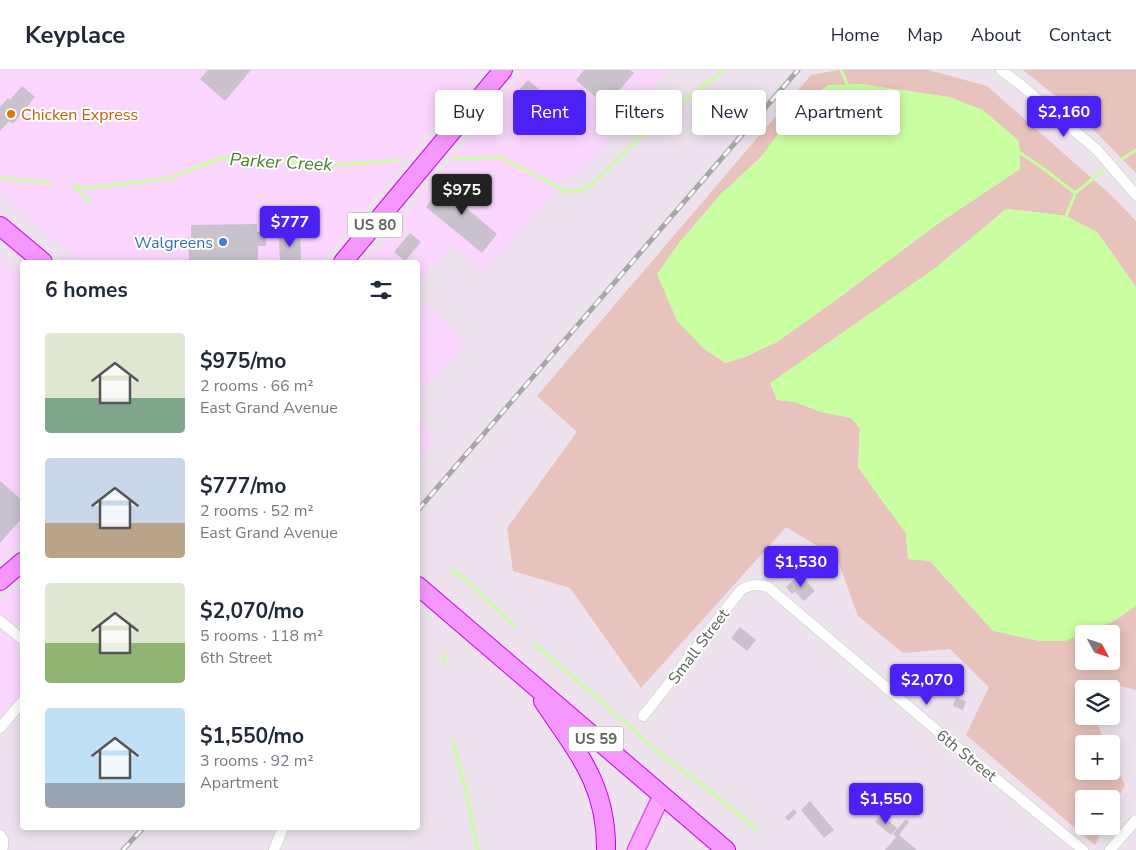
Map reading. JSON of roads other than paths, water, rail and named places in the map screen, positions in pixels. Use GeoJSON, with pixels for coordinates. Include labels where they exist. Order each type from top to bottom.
{"type":"FeatureCollection","features":[{"type":"Feature","properties":{"kind":"highway","name":"US 80"},"geometry":{"type":"LineString","coordinates":[[346,260],[503,70]]}},
{"type":"Feature","properties":{"kind":"highway"},"geometry":{"type":"LineString","coordinates":[[0,226],[29,255]]}},
{"type":"Feature","properties":{"kind":"highway"},"geometry":{"type":"LineString","coordinates":[[0,580],[20,564]]}},
{"type":"Feature","properties":{"kind":"highway","name":"US 59"},"geometry":{"type":"LineString","coordinates":[[420,588],[726,850]]}},
{"type":"Feature","properties":{"kind":"highway"},"geometry":{"type":"LineString","coordinates":[[530,682],[589,772],[602,810],[606,850]]}},
{"type":"Feature","properties":{"kind":"main road"},"geometry":{"type":"LineString","coordinates":[[636,850],[662,795]]}},
{"type":"Feature","properties":{"kind":"street"},"geometry":{"type":"LineString","coordinates":[[1001,70],[1097,150],[1136,195]]}},
{"type":"Feature","properties":{"kind":"street","name":"Small Street"},"geometry":{"type":"LineString","coordinates":[[643,716],[741,590],[758,584]]}},
{"type":"Feature","properties":{"kind":"street","name":"6th Street"},"geometry":{"type":"LineString","coordinates":[[758,584],[768,588],[941,734],[1083,850]]}},
{"type":"Feature","properties":{"kind":"street"},"geometry":{"type":"LineString","coordinates":[[0,621],[20,638]]}},
{"type":"Feature","properties":{"kind":"street"},"geometry":{"type":"LineString","coordinates":[[0,728],[20,704]]}},
{"type":"Feature","properties":{"kind":"street"},"geometry":{"type":"LineString","coordinates":[[1110,850],[1136,820]]}},
{"type":"Feature","properties":{"kind":"street"},"geometry":{"type":"LineString","coordinates":[[274,850],[282,830]]}},
{"type":"Feature","properties":{"kind":"street"},"geometry":{"type":"LineString","coordinates":[[0,835],[3,840],[3,847]]}},
{"type":"Feature","properties":{"kind":"waterway","name":"Parker Creek"},"geometry":{"type":"LineString","coordinates":[[454,159],[500,157],[568,192],[588,188],[659,119],[725,70]]}},
{"type":"Feature","properties":{"kind":"waterway","name":"Parker Creek"},"geometry":{"type":"LineString","coordinates":[[841,70],[849,88]]}},
{"type":"Feature","properties":{"kind":"waterway","name":"Parker Creek"},"geometry":{"type":"LineString","coordinates":[[1119,161],[1136,150]]}},
{"type":"Feature","properties":{"kind":"waterway","name":"Parker Creek"},"geometry":{"type":"LineString","coordinates":[[1015,151],[1044,169],[1075,193],[1104,170]]}},
{"type":"Feature","properties":{"kind":"waterway","name":"Parker Creek"},"geometry":{"type":"LineString","coordinates":[[74,186],[87,188],[170,178],[222,158],[279,160],[335,165],[402,160]]}},
{"type":"Feature","properties":{"kind":"waterway","name":"Parker Creek"},"geometry":{"type":"LineString","coordinates":[[0,178],[50,182]]}},
{"type":"Feature","properties":{"kind":"waterway"},"geometry":{"type":"LineString","coordinates":[[74,186],[89,201]]}},
{"type":"Feature","properties":{"kind":"waterway"},"geometry":{"type":"LineString","coordinates":[[1066,216],[1075,194]]}},
{"type":"Feature","properties":{"kind":"waterway"},"geometry":{"type":"LineString","coordinates":[[451,570],[464,578],[514,626]]}},
{"type":"Feature","properties":{"kind":"waterway"},"geometry":{"type":"LineString","coordinates":[[534,644],[665,758],[709,790],[756,829]]}},
{"type":"Feature","properties":{"kind":"waterway"},"geometry":{"type":"LineString","coordinates":[[444,663],[445,655]]}},
{"type":"Feature","properties":{"kind":"waterway"},"geometry":{"type":"LineString","coordinates":[[453,743],[465,787],[478,850]]}},
{"type":"Feature","properties":{"kind":"railway"},"geometry":{"type":"LineString","coordinates":[[420,508],[798,70]]}},
{"type":"Feature","properties":{"kind":"railway"},"geometry":{"type":"LineString","coordinates":[[123,850],[141,830]]}},
{"type":"Feature","properties":{"kind":"place","name":"Chicken Express"},"geometry":{"type":"Point","coordinates":[11,114]}},
{"type":"Feature","properties":{"kind":"place","name":"Walgreens"},"geometry":{"type":"Point","coordinates":[223,242]}}]}
